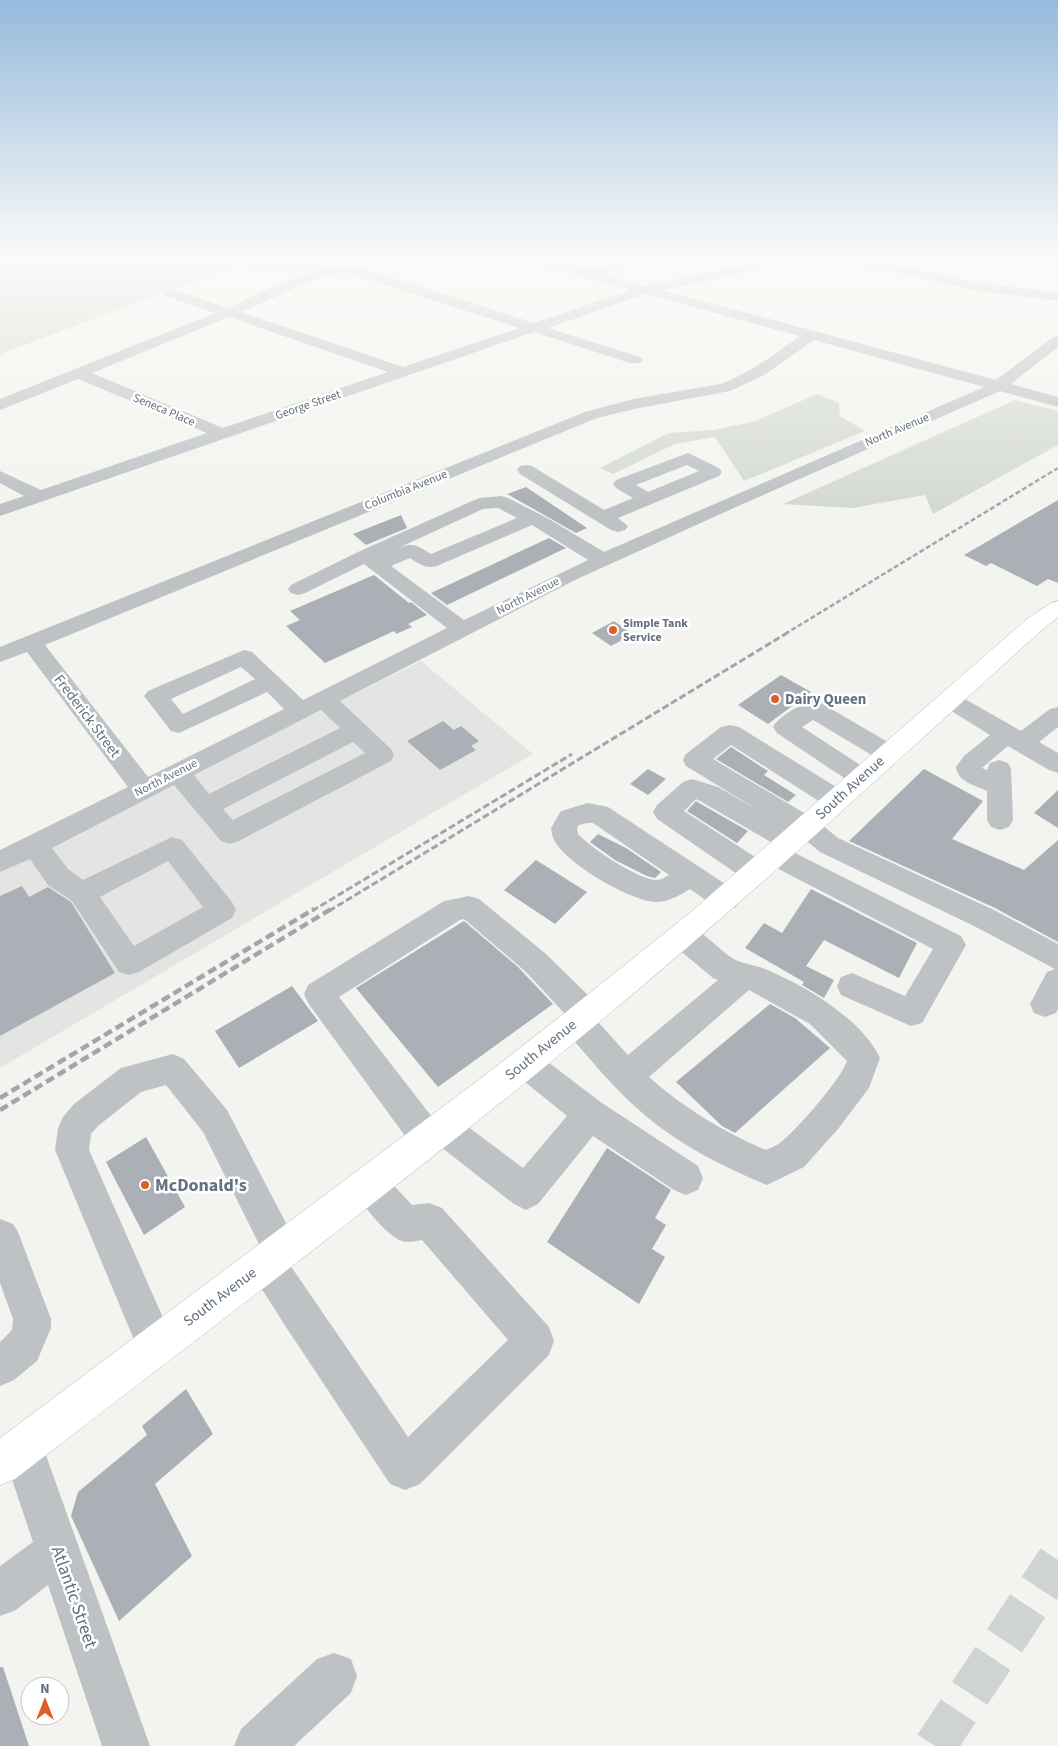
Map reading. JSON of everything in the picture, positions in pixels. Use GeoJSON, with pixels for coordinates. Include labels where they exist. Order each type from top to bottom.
{"type":"FeatureCollection","features":[{"type":"Feature","properties":{"kind":"main road","name":"South Avenue"},"geometry":{"type":"LineString","coordinates":[[6,1456],[369,1184],[581,1018],[726,899],[1035,624],[1058,607]]}},
{"type":"Feature","properties":{"kind":"street"},"geometry":{"type":"LineString","coordinates":[[0,405],[157,341]]}},
{"type":"Feature","properties":{"kind":"street"},"geometry":{"type":"LineString","coordinates":[[312,341],[403,372]]}},
{"type":"Feature","properties":{"kind":"street","name":"George Street"},"geometry":{"type":"LineString","coordinates":[[0,510],[493,341]]}},
{"type":"Feature","properties":{"kind":"street"},"geometry":{"type":"LineString","coordinates":[[576,341],[635,360]]}},
{"type":"Feature","properties":{"kind":"street","name":"Columbia Avenue"},"geometry":{"type":"LineString","coordinates":[[0,655],[591,415],[626,405],[724,388],[737,384],[755,375],[802,341]]}},
{"type":"Feature","properties":{"kind":"street"},"geometry":{"type":"LineString","coordinates":[[835,341],[1058,402]]}},
{"type":"Feature","properties":{"kind":"street","name":"North Avenue"},"geometry":{"type":"LineString","coordinates":[[0,862],[602,560],[999,386],[1056,341]]}},
{"type":"Feature","properties":{"kind":"street","name":"Seneca Place"},"geometry":{"type":"LineString","coordinates":[[78,373],[223,434]]}},
{"type":"Feature","properties":{"kind":"street"},"geometry":{"type":"LineString","coordinates":[[526,470],[643,541]]}},
{"type":"Feature","properties":{"kind":"street"},"geometry":{"type":"LineString","coordinates":[[0,476],[40,497]]}},
{"type":"Feature","properties":{"kind":"street"},"geometry":{"type":"LineString","coordinates":[[603,517],[646,500]]}},
{"type":"Feature","properties":{"kind":"street"},"geometry":{"type":"LineString","coordinates":[[371,561],[479,504],[505,503],[602,560]]}},
{"type":"Feature","properties":{"kind":"street"},"geometry":{"type":"LineString","coordinates":[[298,589],[371,561],[411,550],[430,562],[532,518]]}},
{"type":"Feature","properties":{"kind":"street"},"geometry":{"type":"LineString","coordinates":[[371,561],[462,629]]}},
{"type":"Feature","properties":{"kind":"street","name":"Frederick Street"},"geometry":{"type":"LineString","coordinates":[[31,642],[144,790]]}},
{"type":"Feature","properties":{"kind":"street"},"geometry":{"type":"LineString","coordinates":[[271,681],[300,711]]}},
{"type":"Feature","properties":{"kind":"street"},"geometry":{"type":"LineString","coordinates":[[178,772],[190,789],[230,834],[382,755],[324,699]]}},
{"type":"Feature","properties":{"kind":"street"},"geometry":{"type":"LineString","coordinates":[[950,700],[1009,740],[1058,764]]}},
{"type":"Feature","properties":{"kind":"street"},"geometry":{"type":"LineString","coordinates":[[862,778],[785,727],[812,709],[889,754]]}},
{"type":"Feature","properties":{"kind":"street"},"geometry":{"type":"LineString","coordinates":[[1009,740],[1033,734],[1058,715]]}},
{"type":"Feature","properties":{"kind":"street"},"geometry":{"type":"LineString","coordinates":[[206,807],[356,730]]}},
{"type":"Feature","properties":{"kind":"street"},"geometry":{"type":"LineString","coordinates":[[837,800],[730,734],[695,760],[782,848],[951,945],[911,1013],[852,986]]}},
{"type":"Feature","properties":{"kind":"street"},"geometry":{"type":"LineString","coordinates":[[1000,820],[999,786],[1009,740]]}},
{"type":"Feature","properties":{"kind":"street"},"geometry":{"type":"LineString","coordinates":[[34,844],[58,877],[82,893],[129,963],[222,910],[172,847],[82,893]]}},
{"type":"Feature","properties":{"kind":"street"},"geometry":{"type":"LineString","coordinates":[[782,848],[829,845],[984,918],[1058,958]]}},
{"type":"Feature","properties":{"kind":"street"},"geometry":{"type":"LineString","coordinates":[[691,874],[726,899]]}},
{"type":"Feature","properties":{"kind":"street"},"geometry":{"type":"LineString","coordinates":[[590,1114],[526,1192],[435,1133],[320,994],[454,909],[469,907],[536,963],[638,1088],[671,1115],[738,1156],[767,1168],[792,1155],[826,1118],[858,1077],[864,1058],[846,1037],[821,1014],[756,979],[724,969],[682,936]]}},
{"type":"Feature","properties":{"kind":"street"},"geometry":{"type":"LineString","coordinates":[[627,1076],[744,976]]}},
{"type":"Feature","properties":{"kind":"street"},"geometry":{"type":"LineString","coordinates":[[525,1063],[590,1114],[686,1178]]}},
{"type":"Feature","properties":{"kind":"street"},"geometry":{"type":"LineString","coordinates":[[156,1345],[72,1150],[74,1128],[86,1115],[132,1079],[173,1069],[214,1121],[297,1311],[406,1469],[535,1341],[429,1220],[405,1224],[369,1184]]}},
{"type":"Feature","properties":{"kind":"street"},"geometry":{"type":"LineString","coordinates":[[0,1237],[5,1245],[32,1319],[32,1329],[28,1342],[19,1352],[0,1366]]}},
{"type":"Feature","properties":{"kind":"street","name":"Atlantic Street"},"geometry":{"type":"LineString","coordinates":[[6,1456],[58,1550],[126,1746]]}},
{"type":"Feature","properties":{"kind":"street"},"geometry":{"type":"LineString","coordinates":[[0,1594],[58,1550]]}},
{"type":"Feature","properties":{"kind":"street"},"geometry":{"type":"LineString","coordinates":[[258,1746],[334,1676]]}},
{"type":"Feature","properties":{"kind":"shaded area"},"geometry":{"type":"Polygon","coordinates":[[[0,341],[33,341],[0,354],[0,341]]]}},
{"type":"Feature","properties":{"kind":"shaded area"},"geometry":{"type":"Polygon","coordinates":[[[817,394],[839,403],[840,416],[865,431],[744,481],[715,437],[675,444],[613,474],[600,468],[669,433],[714,430],[756,421],[817,394]]]}},
{"type":"Feature","properties":{"kind":"shaded area"},"geometry":{"type":"Polygon","coordinates":[[[1015,400],[1058,411],[1058,445],[933,514],[925,495],[852,508],[783,504],[1015,400]]]}},
{"type":"Feature","properties":{"kind":"shaded area"},"geometry":{"type":"Polygon","coordinates":[[[421,661],[533,754],[0,1068],[0,869],[421,661]]]}},
{"type":"Feature","properties":{"kind":"building"},"geometry":{"type":"Polygon","coordinates":[[[526,487],[587,528],[576,533],[507,494],[526,487]]]}},
{"type":"Feature","properties":{"kind":"building"},"geometry":{"type":"Polygon","coordinates":[[[1058,500],[1058,583],[1048,579],[1037,586],[991,563],[986,566],[964,555],[1058,500]]]}},
{"type":"Feature","properties":{"kind":"building"},"geometry":{"type":"Polygon","coordinates":[[[401,515],[407,528],[366,545],[353,534],[401,515]]]}},
{"type":"Feature","properties":{"kind":"building"},"geometry":{"type":"Polygon","coordinates":[[[549,538],[566,548],[447,605],[431,593],[549,538]]]}},
{"type":"Feature","properties":{"kind":"building"},"geometry":{"type":"Polygon","coordinates":[[[374,575],[427,615],[408,624],[412,627],[396,634],[394,631],[325,663],[286,626],[300,620],[290,611],[374,575]]]}},
{"type":"Feature","properties":{"kind":"building","name":"Simple Tank Service"},"geometry":{"type":"Polygon","coordinates":[[[614,621],[633,634],[611,646],[592,633],[614,621]]]}},
{"type":"Feature","properties":{"kind":"building","name":"Dairy Queen"},"geometry":{"type":"Polygon","coordinates":[[[781,675],[811,692],[768,724],[738,705],[781,675]]]}},
{"type":"Feature","properties":{"kind":"building"},"geometry":{"type":"Polygon","coordinates":[[[443,721],[454,730],[461,726],[479,741],[471,746],[476,750],[440,770],[407,741],[443,721]]]}},
{"type":"Feature","properties":{"kind":"building"},"geometry":{"type":"Polygon","coordinates":[[[731,747],[768,771],[764,775],[796,795],[788,802],[716,759],[731,747]]]}},
{"type":"Feature","properties":{"kind":"building"},"geometry":{"type":"Polygon","coordinates":[[[648,769],[666,779],[648,795],[630,784],[648,769]]]}},
{"type":"Feature","properties":{"kind":"building"},"geometry":{"type":"Polygon","coordinates":[[[924,769],[983,801],[952,839],[1024,870],[1058,840],[1058,942],[995,908],[849,841],[924,769]]]}},
{"type":"Feature","properties":{"kind":"building"},"geometry":{"type":"Polygon","coordinates":[[[1058,790],[1058,828],[1034,813],[1058,790]]]}},
{"type":"Feature","properties":{"kind":"building"},"geometry":{"type":"Polygon","coordinates":[[[696,801],[748,831],[737,843],[687,811],[696,801]]]}},
{"type":"Feature","properties":{"kind":"building"},"geometry":{"type":"Polygon","coordinates":[[[598,834],[626,848],[661,872],[655,878],[647,876],[615,860],[590,842],[598,834]]]}},
{"type":"Feature","properties":{"kind":"building"},"geometry":{"type":"Polygon","coordinates":[[[536,860],[587,892],[555,924],[504,890],[536,860]]]}},
{"type":"Feature","properties":{"kind":"building"},"geometry":{"type":"Polygon","coordinates":[[[22,886],[29,897],[48,887],[71,902],[115,973],[0,1036],[0,896],[22,886]]]}},
{"type":"Feature","properties":{"kind":"building"},"geometry":{"type":"Polygon","coordinates":[[[811,889],[917,943],[899,978],[824,940],[806,966],[834,980],[824,998],[802,985],[804,982],[745,948],[764,923],[782,933],[811,889]]]}},
{"type":"Feature","properties":{"kind":"building"},"geometry":{"type":"Polygon","coordinates":[[[464,921],[518,967],[553,1004],[438,1087],[356,988],[464,921]]]}},
{"type":"Feature","properties":{"kind":"building"},"geometry":{"type":"Polygon","coordinates":[[[292,986],[318,1021],[239,1068],[215,1031],[292,986]]]}},
{"type":"Feature","properties":{"kind":"building"},"geometry":{"type":"Polygon","coordinates":[[[770,1004],[795,1018],[830,1048],[735,1133],[722,1126],[676,1082],[770,1004]]]}},
{"type":"Feature","properties":{"kind":"building","name":"McDonald's"},"geometry":{"type":"Polygon","coordinates":[[[146,1137],[185,1207],[144,1235],[106,1162],[146,1137]]]}},
{"type":"Feature","properties":{"kind":"building"},"geometry":{"type":"Polygon","coordinates":[[[607,1148],[671,1190],[655,1218],[666,1225],[652,1249],[665,1257],[639,1304],[547,1242],[607,1148]]]}},
{"type":"Feature","properties":{"kind":"building"},"geometry":{"type":"Polygon","coordinates":[[[186,1389],[213,1434],[155,1484],[192,1556],[119,1621],[71,1516],[78,1492],[147,1435],[142,1426],[186,1389]]]}},
{"type":"Feature","properties":{"kind":"building"},"geometry":{"type":"Polygon","coordinates":[[[0,1667],[3,1667],[20,1719],[20,1726],[22,1726],[29,1746],[0,1746],[0,1667]]]}},
{"type":"Feature","properties":{"kind":"tunnel"},"geometry":{"type":"LineString","coordinates":[[935,1746],[1058,1560]]}},
{"type":"Feature","properties":{"kind":"railway"},"geometry":{"type":"LineString","coordinates":[[785,634],[1058,468]]}},
{"type":"Feature","properties":{"kind":"railway"},"geometry":{"type":"LineString","coordinates":[[329,911],[787,633]]}},
{"type":"Feature","properties":{"kind":"railway"},"geometry":{"type":"LineString","coordinates":[[312,911],[572,754]]}},
{"type":"Feature","properties":{"kind":"railway"},"geometry":{"type":"LineString","coordinates":[[0,1098],[314,909]]}},
{"type":"Feature","properties":{"kind":"railway"},"geometry":{"type":"LineString","coordinates":[[0,1110],[331,909]]}},
{"type":"Feature","properties":{"kind":"place","name":"Simple Tank Service"},"geometry":{"type":"Point","coordinates":[613,630]}},
{"type":"Feature","properties":{"kind":"place","name":"Dairy Queen"},"geometry":{"type":"Point","coordinates":[775,699]}},
{"type":"Feature","properties":{"kind":"place","name":"McDonald's"},"geometry":{"type":"Point","coordinates":[145,1185]}}]}
